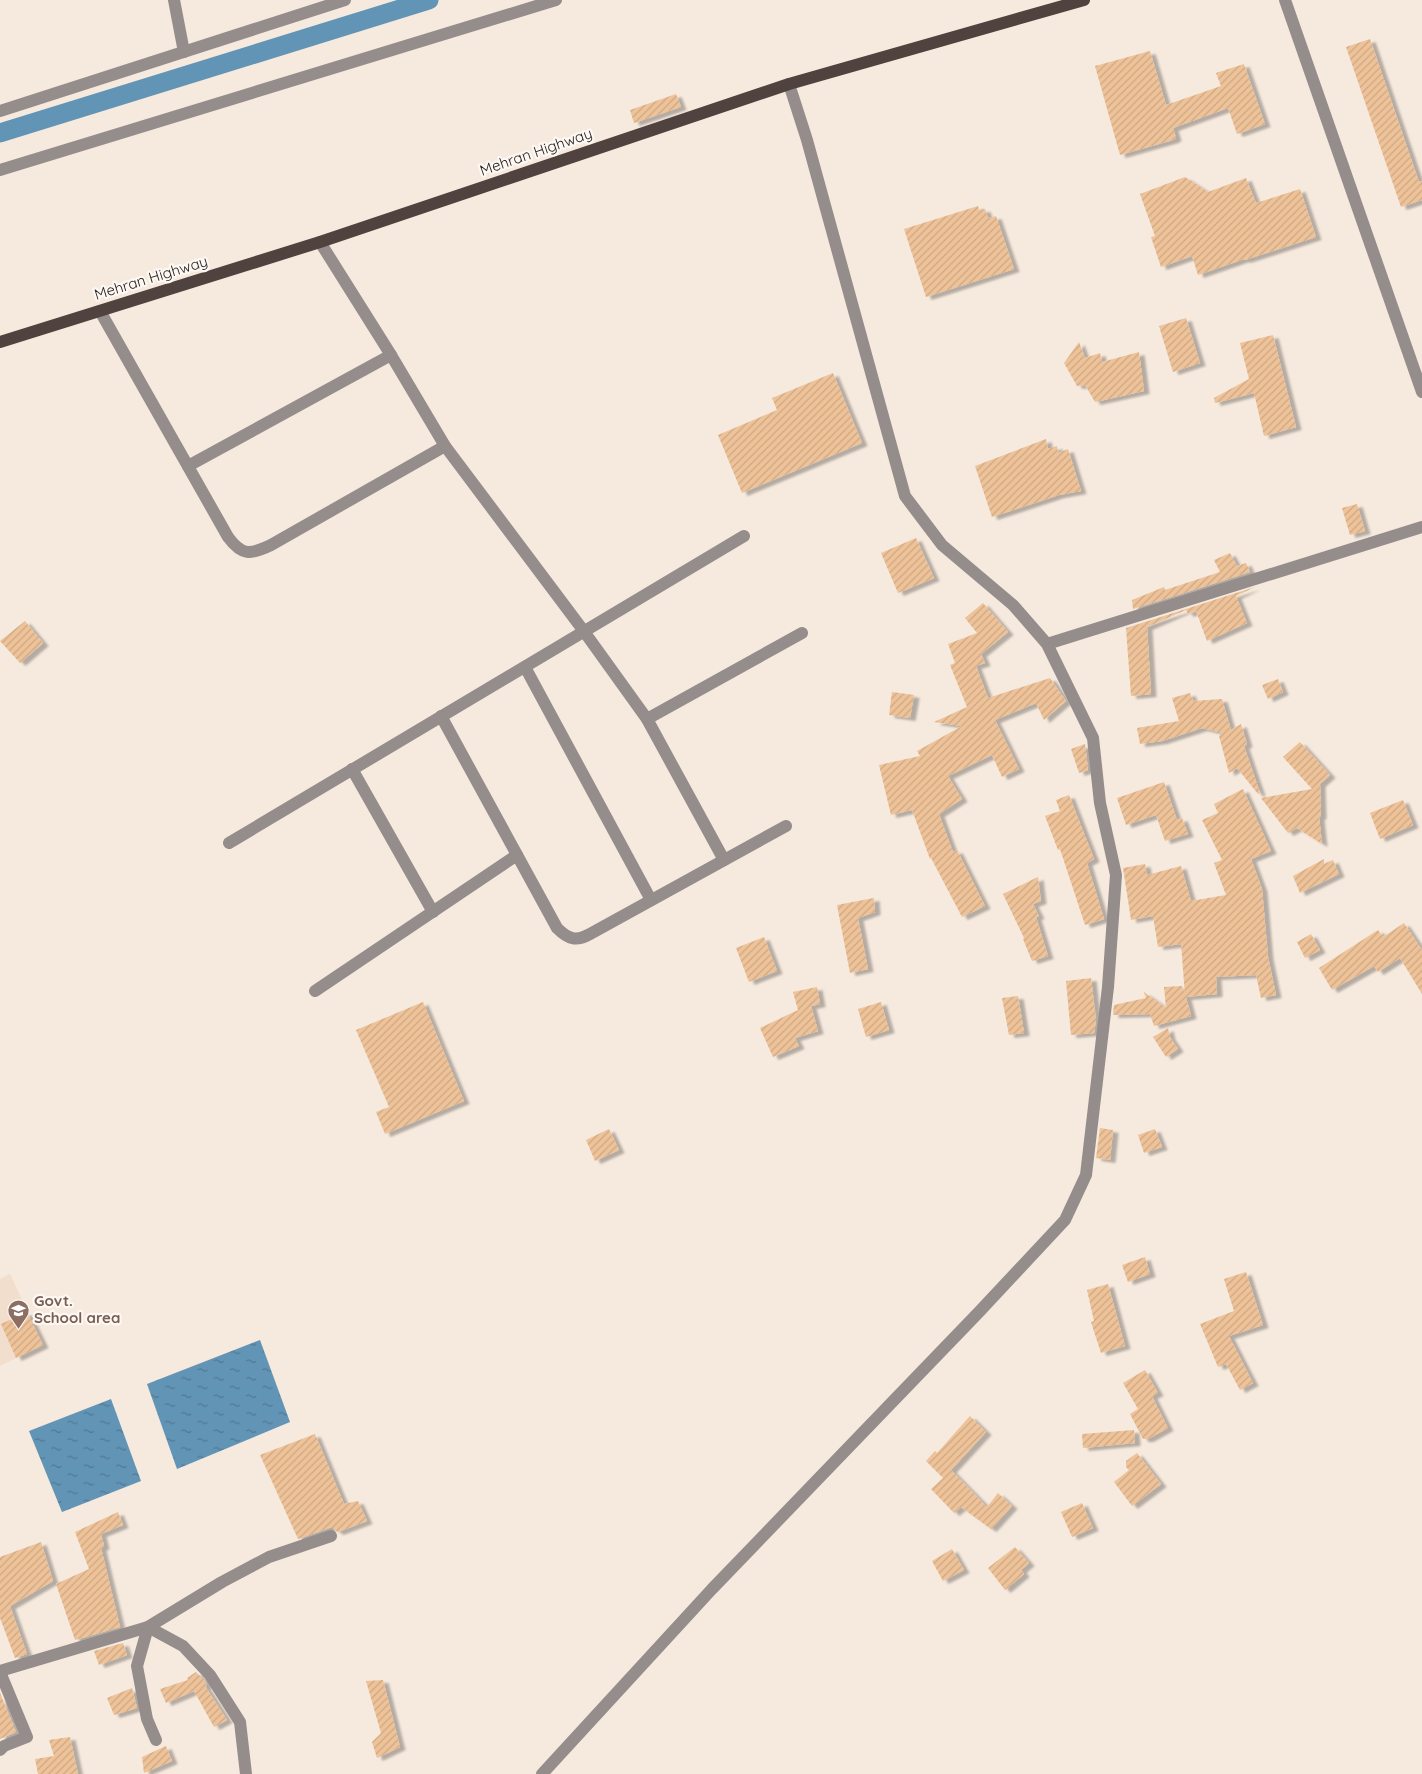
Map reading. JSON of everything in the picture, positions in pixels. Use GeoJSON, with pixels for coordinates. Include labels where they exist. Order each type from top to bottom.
{"type":"FeatureCollection","features":[{"type":"Feature","properties":{"kind":"main road","name":"Mehran Highway"},"geometry":{"type":"LineString","coordinates":[[0,342],[320,242],[789,84],[1084,0]]}},
{"type":"Feature","properties":{"kind":"street"},"geometry":{"type":"LineString","coordinates":[[174,0],[184,52]]}},
{"type":"Feature","properties":{"kind":"street"},"geometry":{"type":"LineString","coordinates":[[0,111],[345,0]]}},
{"type":"Feature","properties":{"kind":"street"},"geometry":{"type":"LineString","coordinates":[[0,170],[539,3],[556,0]]}},
{"type":"Feature","properties":{"kind":"street"},"geometry":{"type":"LineString","coordinates":[[1285,0],[1422,392]]}},
{"type":"Feature","properties":{"kind":"street"},"geometry":{"type":"LineString","coordinates":[[542,1774],[712,1589],[973,1319],[1065,1220],[1086,1175],[1107,996],[1116,875],[1100,803],[1092,738],[1047,644],[1013,605],[942,545],[905,496],[807,140],[789,84]]}},
{"type":"Feature","properties":{"kind":"street"},"geometry":{"type":"LineString","coordinates":[[320,242],[391,355],[445,446],[647,719],[724,860]]}},
{"type":"Feature","properties":{"kind":"street"},"geometry":{"type":"LineString","coordinates":[[100,311],[228,537],[236,548],[248,553],[259,551],[271,545],[445,446]]}},
{"type":"Feature","properties":{"kind":"street"},"geometry":{"type":"LineString","coordinates":[[188,466],[391,355]]}},
{"type":"Feature","properties":{"kind":"street"},"geometry":{"type":"LineString","coordinates":[[1047,644],[1422,527]]}},
{"type":"Feature","properties":{"kind":"street"},"geometry":{"type":"LineString","coordinates":[[229,842],[744,536]]}},
{"type":"Feature","properties":{"kind":"street"},"geometry":{"type":"LineString","coordinates":[[647,719],[802,633]]}},
{"type":"Feature","properties":{"kind":"street"},"geometry":{"type":"LineString","coordinates":[[525,667],[651,900]]}},
{"type":"Feature","properties":{"kind":"street"},"geometry":{"type":"LineString","coordinates":[[441,716],[557,928],[564,936],[574,940],[582,939],[786,826]]}},
{"type":"Feature","properties":{"kind":"street"},"geometry":{"type":"LineString","coordinates":[[352,769],[433,912]]}},
{"type":"Feature","properties":{"kind":"street"},"geometry":{"type":"LineString","coordinates":[[315,991],[518,855]]}},
{"type":"Feature","properties":{"kind":"street"},"geometry":{"type":"LineString","coordinates":[[0,1750],[4,1746],[27,1737],[0,1671],[148,1627],[222,1582],[269,1558],[331,1536]]}},
{"type":"Feature","properties":{"kind":"street"},"geometry":{"type":"LineString","coordinates":[[148,1627],[137,1666],[147,1719],[156,1740]]}},
{"type":"Feature","properties":{"kind":"street"},"geometry":{"type":"LineString","coordinates":[[148,1627],[183,1646],[210,1675],[240,1722],[246,1774]]}},
{"type":"Feature","properties":{"kind":"shaded area","name":"Govt. School area"},"geometry":{"type":"Polygon","coordinates":[[[10,1274],[43,1345],[0,1366],[0,1279],[10,1274]]]}},
{"type":"Feature","properties":{"kind":"water"},"geometry":{"type":"Polygon","coordinates":[[[260,1340],[290,1422],[177,1469],[147,1384],[260,1340]]]}},
{"type":"Feature","properties":{"kind":"water"},"geometry":{"type":"Polygon","coordinates":[[[111,1399],[141,1481],[62,1512],[29,1431],[111,1399]]]}},
{"type":"Feature","properties":{"kind":"building"},"geometry":{"type":"Polygon","coordinates":[[[1370,39],[1419,182],[1422,181],[1422,200],[1401,207],[1346,47],[1370,39]]]}},
{"type":"Feature","properties":{"kind":"building"},"geometry":{"type":"Polygon","coordinates":[[[1150,51],[1166,105],[1221,86],[1216,73],[1244,64],[1265,124],[1237,134],[1228,108],[1173,128],[1176,138],[1173,140],[1120,155],[1095,66],[1150,51]]]}},
{"type":"Feature","properties":{"kind":"building"},"geometry":{"type":"Polygon","coordinates":[[[676,94],[681,107],[634,123],[630,110],[676,94]]]}},
{"type":"Feature","properties":{"kind":"building"},"geometry":{"type":"Polygon","coordinates":[[[1185,177],[1208,192],[1246,178],[1256,203],[1300,189],[1316,237],[1198,275],[1192,256],[1161,267],[1151,237],[1155,236],[1140,194],[1185,177]]]}},
{"type":"Feature","properties":{"kind":"building"},"geometry":{"type":"Polygon","coordinates":[[[978,206],[979,210],[985,209],[988,218],[996,216],[1014,269],[926,297],[904,229],[978,206]]]}},
{"type":"Feature","properties":{"kind":"building"},"geometry":{"type":"Polygon","coordinates":[[[1186,318],[1200,363],[1173,372],[1159,326],[1186,318]]]}},
{"type":"Feature","properties":{"kind":"building"},"geometry":{"type":"Polygon","coordinates":[[[1273,335],[1296,427],[1264,436],[1254,393],[1215,403],[1214,398],[1249,379],[1240,343],[1273,335]]]}},
{"type":"Feature","properties":{"kind":"building"},"geometry":{"type":"Polygon","coordinates":[[[1079,342],[1085,358],[1100,353],[1102,362],[1139,352],[1144,391],[1095,402],[1085,385],[1077,386],[1064,363],[1079,342]]]}},
{"type":"Feature","properties":{"kind":"building"},"geometry":{"type":"Polygon","coordinates":[[[833,373],[862,443],[742,493],[718,435],[777,410],[772,398],[833,373]]]}},
{"type":"Feature","properties":{"kind":"building"},"geometry":{"type":"Polygon","coordinates":[[[1046,439],[1048,449],[1057,446],[1058,453],[1068,449],[1081,491],[1059,495],[992,517],[975,466],[1046,439]]]}},
{"type":"Feature","properties":{"kind":"building"},"geometry":{"type":"Polygon","coordinates":[[[1357,504],[1365,531],[1350,535],[1342,508],[1357,504]]]}},
{"type":"Feature","properties":{"kind":"building"},"geometry":{"type":"Polygon","coordinates":[[[916,538],[934,578],[898,593],[881,553],[916,538]]]}},
{"type":"Feature","properties":{"kind":"building"},"geometry":{"type":"Polygon","coordinates":[[[1230,553],[1237,566],[1246,563],[1250,572],[1133,609],[1132,600],[1164,587],[1165,590],[1220,572],[1214,560],[1230,553]]]}},
{"type":"Feature","properties":{"kind":"building"},"geometry":{"type":"Polygon","coordinates":[[[1255,587],[1236,596],[1247,623],[1207,641],[1196,611],[1188,614],[1186,610],[1147,627],[1151,694],[1131,696],[1126,628],[1255,587]]]}},
{"type":"Feature","properties":{"kind":"building"},"geometry":{"type":"Polygon","coordinates":[[[983,603],[1008,632],[981,654],[985,663],[976,666],[988,698],[1050,678],[1066,701],[1044,720],[1036,703],[995,720],[1019,769],[1002,777],[992,755],[948,776],[962,799],[939,814],[953,852],[957,850],[985,906],[962,917],[930,859],[912,810],[891,815],[879,765],[920,756],[917,751],[962,726],[934,722],[967,707],[950,665],[955,663],[948,644],[977,633],[965,618],[983,603]]]}},
{"type":"Feature","properties":{"kind":"building"},"geometry":{"type":"Polygon","coordinates":[[[25,621],[43,643],[20,663],[0,641],[25,621]]]}},
{"type":"Feature","properties":{"kind":"building"},"geometry":{"type":"Polygon","coordinates":[[[1278,679],[1283,692],[1268,699],[1262,685],[1278,679]]]}},
{"type":"Feature","properties":{"kind":"building"},"geometry":{"type":"Polygon","coordinates":[[[892,692],[914,695],[910,718],[889,715],[892,692]]]}},
{"type":"Feature","properties":{"kind":"building"},"geometry":{"type":"Polygon","coordinates":[[[1190,693],[1193,701],[1222,699],[1231,730],[1241,724],[1247,744],[1244,746],[1260,793],[1258,794],[1237,768],[1229,773],[1219,736],[1223,733],[1202,728],[1162,741],[1140,744],[1137,728],[1179,721],[1172,698],[1190,693]]]}},
{"type":"Feature","properties":{"kind":"building"},"geometry":{"type":"Polygon","coordinates":[[[1300,742],[1330,775],[1320,784],[1321,816],[1319,817],[1322,844],[1297,828],[1288,833],[1261,798],[1312,789],[1283,757],[1300,742]]]}},
{"type":"Feature","properties":{"kind":"building"},"geometry":{"type":"Polygon","coordinates":[[[1085,744],[1088,770],[1079,773],[1071,749],[1085,744]]]}},
{"type":"Feature","properties":{"kind":"building"},"geometry":{"type":"Polygon","coordinates":[[[1164,782],[1177,820],[1182,818],[1188,834],[1165,841],[1156,815],[1126,825],[1117,798],[1164,782]]]}},
{"type":"Feature","properties":{"kind":"building"},"geometry":{"type":"Polygon","coordinates":[[[1243,789],[1271,851],[1251,859],[1262,889],[1268,957],[1276,995],[1261,998],[1256,975],[1216,977],[1217,994],[1186,997],[1191,1016],[1154,1026],[1150,1014],[1113,1015],[1114,1005],[1146,998],[1144,992],[1166,1008],[1164,987],[1182,986],[1185,995],[1181,944],[1158,947],[1153,916],[1131,920],[1123,868],[1145,864],[1147,875],[1181,866],[1191,901],[1226,895],[1214,863],[1222,860],[1202,820],[1218,813],[1214,804],[1243,789]]]}},
{"type":"Feature","properties":{"kind":"building"},"geometry":{"type":"Polygon","coordinates":[[[1069,795],[1094,859],[1087,863],[1104,919],[1085,925],[1060,849],[1058,850],[1045,816],[1060,811],[1056,800],[1069,795]]]}},
{"type":"Feature","properties":{"kind":"building"},"geometry":{"type":"Polygon","coordinates":[[[1403,800],[1413,825],[1380,839],[1370,813],[1403,800]]]}},
{"type":"Feature","properties":{"kind":"building"},"geometry":{"type":"Polygon","coordinates":[[[1324,859],[1324,864],[1333,860],[1339,874],[1300,893],[1293,876],[1324,859]]]}},
{"type":"Feature","properties":{"kind":"building"},"geometry":{"type":"Polygon","coordinates":[[[1038,877],[1041,901],[1033,904],[1039,916],[1036,917],[1048,956],[1032,961],[1024,938],[1003,894],[1038,877]]]}},
{"type":"Feature","properties":{"kind":"building"},"geometry":{"type":"Polygon","coordinates":[[[874,898],[875,912],[858,918],[868,969],[850,973],[837,905],[874,898]]]}},
{"type":"Feature","properties":{"kind":"building"},"geometry":{"type":"Polygon","coordinates":[[[1404,923],[1422,950],[1422,994],[1400,958],[1378,972],[1374,966],[1332,990],[1319,968],[1378,930],[1383,937],[1404,923]]]}},
{"type":"Feature","properties":{"kind":"building"},"geometry":{"type":"Polygon","coordinates":[[[1311,934],[1320,950],[1305,958],[1297,942],[1311,934]]]}},
{"type":"Feature","properties":{"kind":"building"},"geometry":{"type":"Polygon","coordinates":[[[764,937],[777,971],[749,982],[736,948],[764,937]]]}},
{"type":"Feature","properties":{"kind":"building"},"geometry":{"type":"Polygon","coordinates":[[[1091,978],[1096,1020],[1094,1033],[1071,1035],[1066,981],[1091,978]]]}},
{"type":"Feature","properties":{"kind":"building"},"geometry":{"type":"Polygon","coordinates":[[[817,987],[820,1004],[811,1006],[818,1031],[795,1038],[799,1046],[773,1057],[760,1028],[798,1010],[793,992],[817,987]]]}},
{"type":"Feature","properties":{"kind":"building"},"geometry":{"type":"Polygon","coordinates":[[[1018,996],[1024,1033],[1009,1035],[1002,998],[1018,996]]]}},
{"type":"Feature","properties":{"kind":"building"},"geometry":{"type":"Polygon","coordinates":[[[423,1002],[464,1101],[385,1134],[376,1112],[389,1107],[356,1030],[423,1002]]]}},
{"type":"Feature","properties":{"kind":"building"},"geometry":{"type":"Polygon","coordinates":[[[881,1002],[889,1030],[866,1037],[858,1009],[881,1002]]]}},
{"type":"Feature","properties":{"kind":"building"},"geometry":{"type":"Polygon","coordinates":[[[1168,1028],[1170,1037],[1178,1049],[1166,1057],[1153,1037],[1168,1028]]]}},
{"type":"Feature","properties":{"kind":"building"},"geometry":{"type":"Polygon","coordinates":[[[1100,1128],[1113,1130],[1110,1160],[1096,1158],[1100,1128]]]}},
{"type":"Feature","properties":{"kind":"building"},"geometry":{"type":"Polygon","coordinates":[[[609,1129],[619,1150],[595,1161],[586,1140],[609,1129]]]}},
{"type":"Feature","properties":{"kind":"building"},"geometry":{"type":"Polygon","coordinates":[[[1155,1129],[1162,1147],[1144,1153],[1138,1135],[1155,1129]]]}},
{"type":"Feature","properties":{"kind":"building"},"geometry":{"type":"Polygon","coordinates":[[[1145,1257],[1150,1274],[1128,1282],[1122,1265],[1145,1257]]]}},
{"type":"Feature","properties":{"kind":"building"},"geometry":{"type":"Polygon","coordinates":[[[1246,1272],[1263,1325],[1229,1336],[1253,1383],[1240,1390],[1226,1364],[1218,1367],[1200,1324],[1234,1311],[1224,1279],[1246,1272]]]}},
{"type":"Feature","properties":{"kind":"building"},"geometry":{"type":"Polygon","coordinates":[[[1108,1284],[1125,1346],[1101,1353],[1091,1322],[1094,1321],[1087,1290],[1108,1284]]]}},
{"type":"Feature","properties":{"kind":"building"},"geometry":{"type":"Polygon","coordinates":[[[27,1312],[43,1345],[16,1358],[1,1324],[27,1312]]]}},
{"type":"Feature","properties":{"kind":"building"},"geometry":{"type":"Polygon","coordinates":[[[1145,1370],[1158,1393],[1152,1396],[1168,1428],[1148,1439],[1143,1439],[1130,1414],[1138,1409],[1123,1383],[1145,1370]]]}},
{"type":"Feature","properties":{"kind":"building"},"geometry":{"type":"Polygon","coordinates":[[[970,1416],[986,1432],[951,1470],[987,1507],[998,1493],[1012,1506],[991,1529],[961,1507],[954,1513],[931,1489],[943,1478],[926,1461],[935,1451],[937,1453],[970,1416]]]}},
{"type":"Feature","properties":{"kind":"building"},"geometry":{"type":"Polygon","coordinates":[[[1134,1430],[1135,1443],[1083,1448],[1082,1434],[1134,1430]]]}},
{"type":"Feature","properties":{"kind":"building"},"geometry":{"type":"Polygon","coordinates":[[[315,1434],[344,1504],[358,1501],[367,1521],[338,1532],[333,1528],[329,1528],[298,1539],[260,1455],[315,1434]]]}},
{"type":"Feature","properties":{"kind":"building"},"geometry":{"type":"Polygon","coordinates":[[[1137,1453],[1161,1484],[1132,1506],[1114,1482],[1129,1470],[1126,1467],[1126,1461],[1137,1453]]]}},
{"type":"Feature","properties":{"kind":"building"},"geometry":{"type":"Polygon","coordinates":[[[1082,1503],[1093,1528],[1072,1537],[1061,1512],[1082,1503]]]}},
{"type":"Feature","properties":{"kind":"building"},"geometry":{"type":"Polygon","coordinates":[[[118,1512],[123,1525],[101,1534],[104,1546],[101,1548],[120,1627],[75,1640],[56,1584],[89,1569],[75,1532],[118,1512]]]}},
{"type":"Feature","properties":{"kind":"building"},"geometry":{"type":"Polygon","coordinates":[[[41,1542],[53,1581],[10,1606],[27,1654],[15,1658],[0,1618],[0,1557],[41,1542]]]}},
{"type":"Feature","properties":{"kind":"building"},"geometry":{"type":"Polygon","coordinates":[[[1015,1547],[1029,1563],[1021,1570],[1024,1574],[1005,1590],[988,1568],[1015,1547]]]}},
{"type":"Feature","properties":{"kind":"building"},"geometry":{"type":"Polygon","coordinates":[[[952,1549],[964,1570],[943,1581],[932,1561],[952,1549]]]}},
{"type":"Feature","properties":{"kind":"building"},"geometry":{"type":"Polygon","coordinates":[[[123,1643],[127,1655],[99,1665],[94,1651],[123,1643]]]}},
{"type":"Feature","properties":{"kind":"building"},"geometry":{"type":"Polygon","coordinates":[[[196,1672],[204,1680],[207,1685],[205,1686],[227,1720],[214,1727],[194,1691],[166,1703],[160,1689],[188,1680],[187,1678],[196,1672]]]}},
{"type":"Feature","properties":{"kind":"building"},"geometry":{"type":"Polygon","coordinates":[[[383,1680],[400,1747],[377,1758],[372,1742],[381,1733],[366,1681],[383,1680]]]}},
{"type":"Feature","properties":{"kind":"building"},"geometry":{"type":"Polygon","coordinates":[[[132,1688],[137,1708],[114,1715],[107,1698],[132,1688]]]}},
{"type":"Feature","properties":{"kind":"building"},"geometry":{"type":"Polygon","coordinates":[[[0,1693],[16,1732],[0,1739],[0,1693]]]}},
{"type":"Feature","properties":{"kind":"building"},"geometry":{"type":"Polygon","coordinates":[[[70,1737],[78,1774],[38,1774],[35,1759],[54,1756],[49,1740],[70,1737]]]}},
{"type":"Feature","properties":{"kind":"building"},"geometry":{"type":"Polygon","coordinates":[[[166,1746],[172,1761],[144,1773],[142,1757],[166,1746]]]}},
{"type":"Feature","properties":{"kind":"waterway"},"geometry":{"type":"LineString","coordinates":[[0,133],[429,0]]}},
{"type":"Feature","properties":{"kind":"place","name":"Govt. School area"},"geometry":{"type":"Point","coordinates":[18,1329]}}]}
